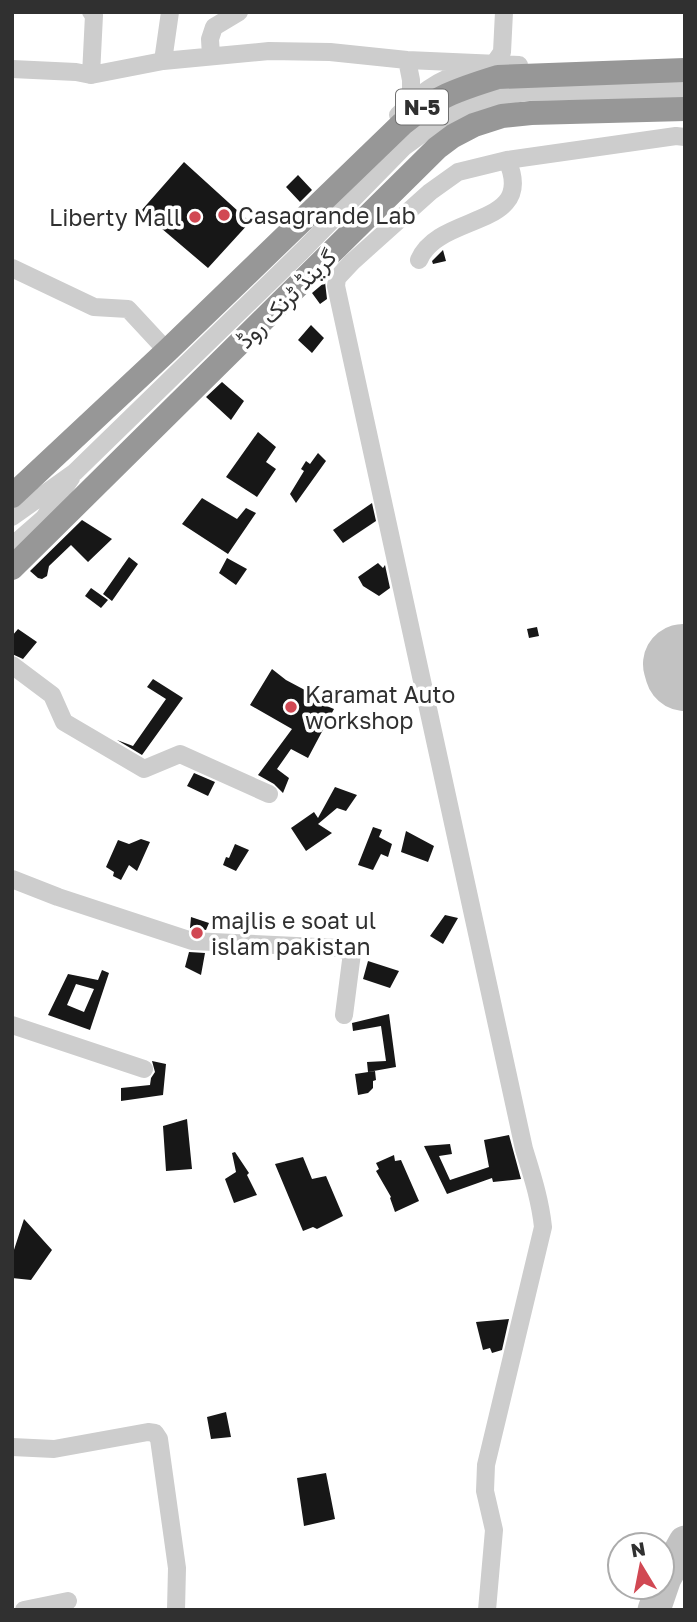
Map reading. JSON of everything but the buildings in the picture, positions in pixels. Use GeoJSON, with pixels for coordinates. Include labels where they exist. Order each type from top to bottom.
{"type":"FeatureCollection","features":[{"type":"Feature","properties":{"kind":"highway","name":"گرینڈ ٹرنک روڈ"},"geometry":{"type":"LineString","coordinates":[[12,496],[425,105],[498,77],[685,70]]}},
{"type":"Feature","properties":{"kind":"highway","name":"گرینڈ ٹرنک روڈ"},"geometry":{"type":"LineString","coordinates":[[12,568],[437,148],[453,136],[488,120],[531,113],[685,109]]}},
{"type":"Feature","properties":{"kind":"street"},"geometry":{"type":"LineString","coordinates":[[90,75],[94,15],[91,12]]}},
{"type":"Feature","properties":{"kind":"street"},"geometry":{"type":"LineString","coordinates":[[163,61],[170,12]]}},
{"type":"Feature","properties":{"kind":"street"},"geometry":{"type":"LineString","coordinates":[[211,56],[210,39],[214,27],[239,12]]}},
{"type":"Feature","properties":{"kind":"street"},"geometry":{"type":"LineString","coordinates":[[249,272],[411,103],[439,82],[494,65],[502,52],[504,12]]}},
{"type":"Feature","properties":{"kind":"street"},"geometry":{"type":"LineString","coordinates":[[12,69],[90,75],[163,61],[302,51],[494,65],[655,70]]}},
{"type":"Feature","properties":{"kind":"street"},"geometry":{"type":"LineString","coordinates":[[407,60],[411,80],[411,103]]}},
{"type":"Feature","properties":{"kind":"street"},"geometry":{"type":"LineString","coordinates":[[12,517],[75,472],[302,251],[404,147],[437,123],[475,103],[524,92],[685,90]]}},
{"type":"Feature","properties":{"kind":"street"},"geometry":{"type":"LineString","coordinates":[[487,1610],[494,1530],[485,1491],[486,1465],[542,1227],[541,1209],[524,1149],[336,286],[343,271],[430,192],[458,172],[507,160],[676,136],[685,137]]}},
{"type":"Feature","properties":{"kind":"street"},"geometry":{"type":"LineString","coordinates":[[419,260],[437,238],[500,209],[514,188],[513,172],[507,160]]}},
{"type":"Feature","properties":{"kind":"street"},"geometry":{"type":"LineString","coordinates":[[12,268],[94,307],[128,309],[167,351]]}},
{"type":"Feature","properties":{"kind":"street"},"geometry":{"type":"LineString","coordinates":[[12,547],[44,518],[75,472]]}},
{"type":"Feature","properties":{"kind":"street"},"geometry":{"type":"LineString","coordinates":[[12,665],[52,695],[64,722],[144,769],[180,754],[269,794]]}},
{"type":"Feature","properties":{"kind":"street"},"geometry":{"type":"LineString","coordinates":[[12,879],[192,941],[339,948],[352,953],[344,1015]]}},
{"type":"Feature","properties":{"kind":"street"},"geometry":{"type":"LineString","coordinates":[[12,1025],[144,1069]]}},
{"type":"Feature","properties":{"kind":"street"},"geometry":{"type":"LineString","coordinates":[[12,1447],[54,1449],[155,1433],[159,1439],[177,1568],[176,1610]]}},
{"type":"Feature","properties":{"kind":"street"},"geometry":{"type":"LineString","coordinates":[[24,1610],[68,1601]]}},
{"type":"Feature","properties":{"kind":"taxiway"},"geometry":{"type":"LineString","coordinates":[[654,1610],[665,1578],[685,1542]]}},
{"type":"Feature","properties":{"kind":"runway"},"geometry":{"type":"LineString","coordinates":[[683,664],[685,671]]}},
{"type":"Feature","properties":{"kind":"place","name":"Casagrande Lab"},"geometry":{"type":"Point","coordinates":[224,215]}},
{"type":"Feature","properties":{"kind":"place","name":"Liberty Mall"},"geometry":{"type":"Point","coordinates":[195,217]}},
{"type":"Feature","properties":{"kind":"place","name":"Karamat Auto workshop"},"geometry":{"type":"Point","coordinates":[291,707]}},
{"type":"Feature","properties":{"kind":"place","name":"majlis e soat ul islam pakistan"},"geometry":{"type":"Point","coordinates":[197,933]}}]}
